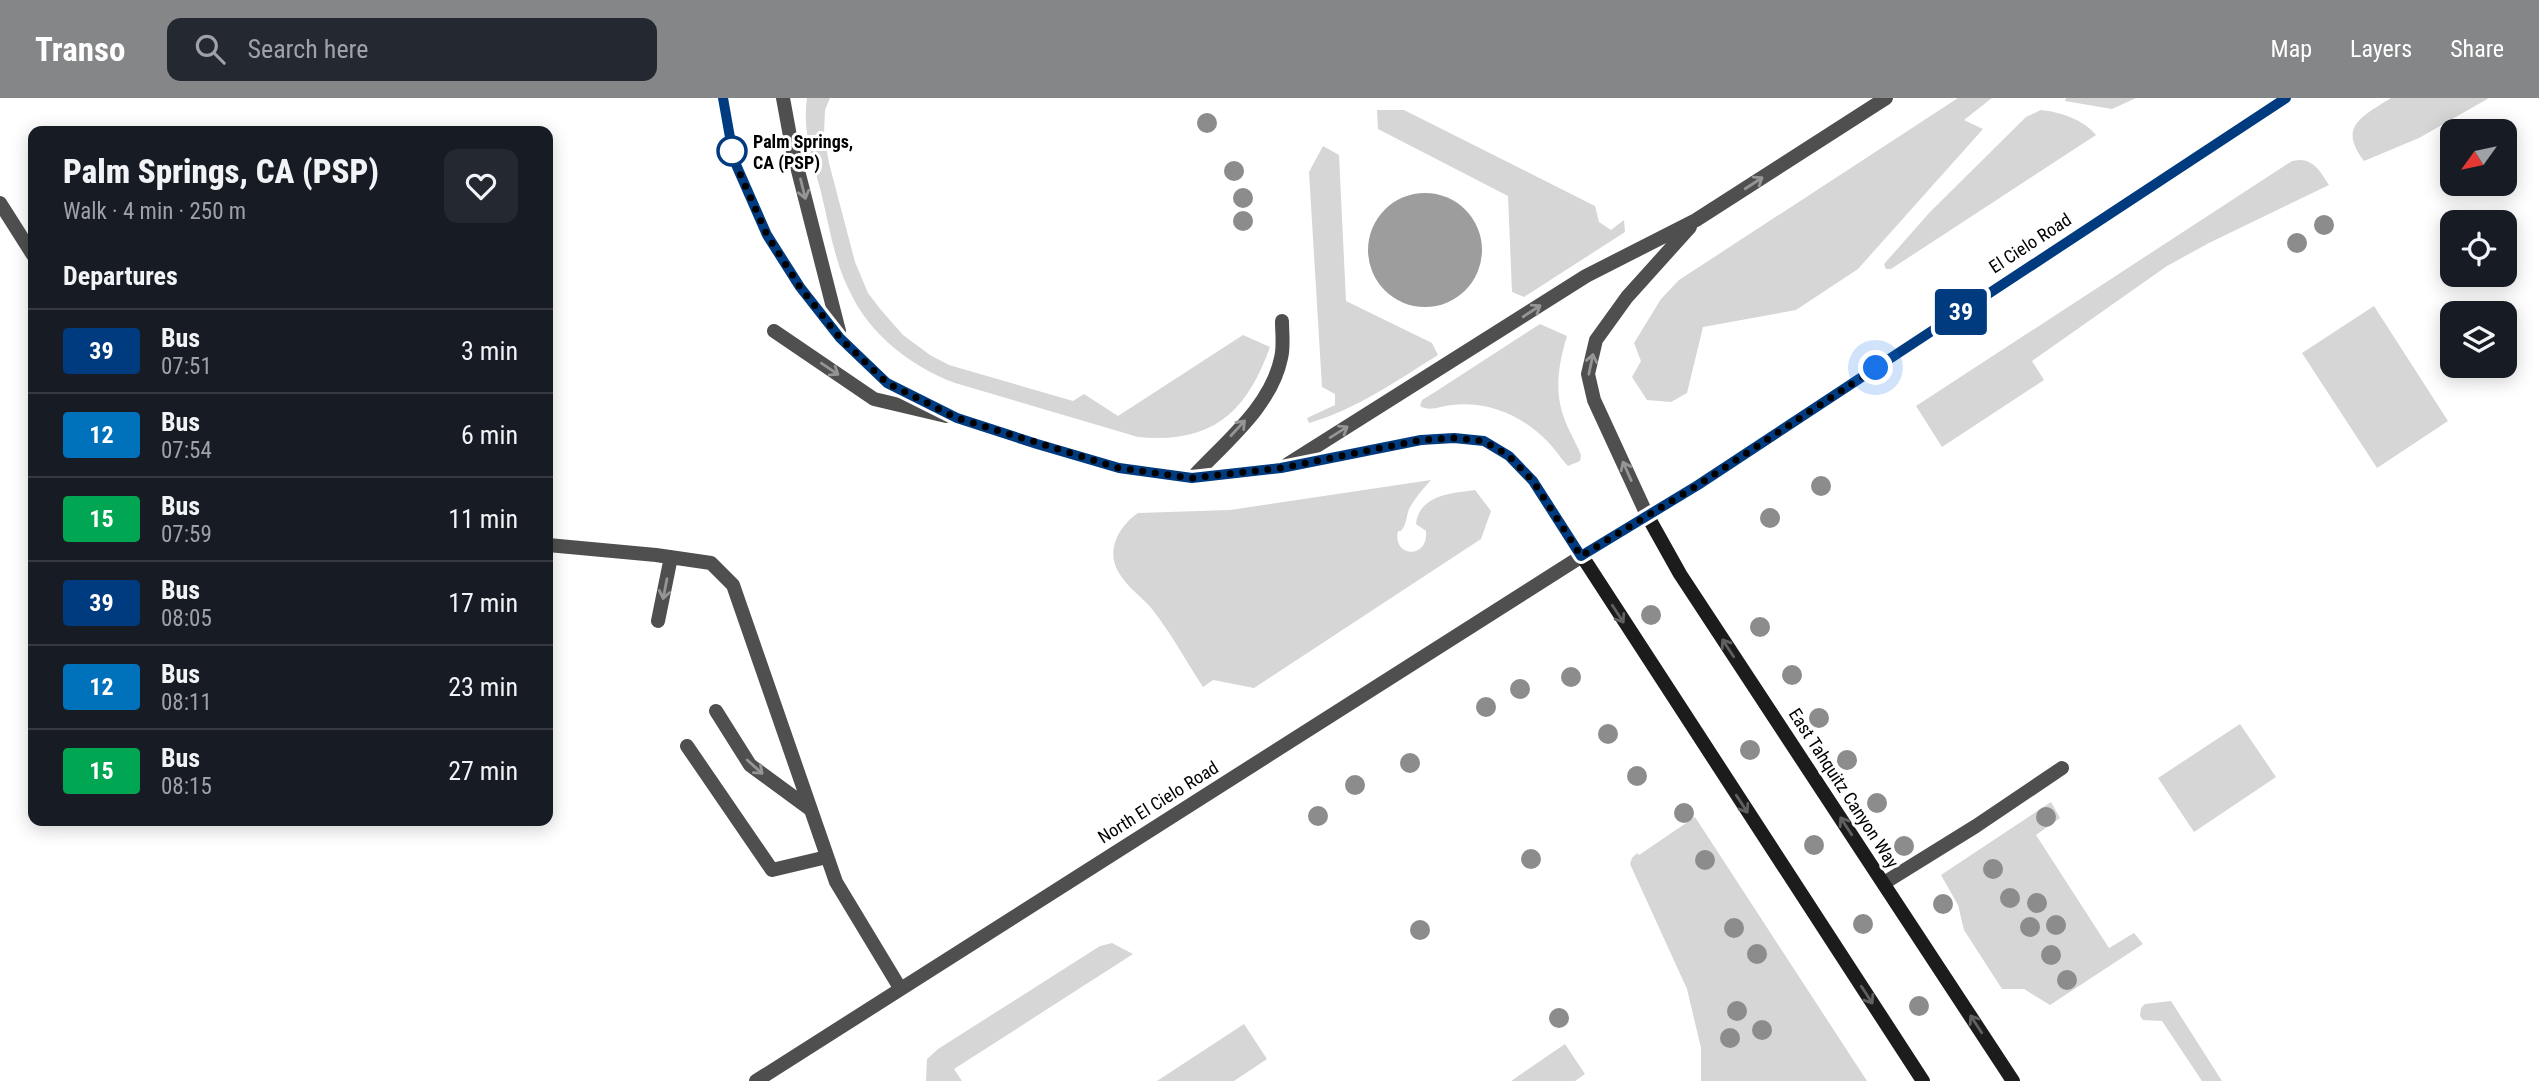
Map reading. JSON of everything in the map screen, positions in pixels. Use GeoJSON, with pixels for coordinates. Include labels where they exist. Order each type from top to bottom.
{"type":"FeatureCollection","features":[{"type":"Feature","properties":{"kind":"main road","name":"El Cielo Road"},"geometry":{"type":"LineString","coordinates":[[1581,556],[1709,477],[2286,98]]}},
{"type":"Feature","properties":{"kind":"main road","name":"East Tahquitz Canyon Way"},"geometry":{"type":"LineString","coordinates":[[1647,514],[1680,574],[2014,1081]]}},
{"type":"Feature","properties":{"kind":"main road"},"geometry":{"type":"LineString","coordinates":[[1581,556],[1923,1081]]}},
{"type":"Feature","properties":{"kind":"street"},"geometry":{"type":"LineString","coordinates":[[723,98],[734,160],[767,235],[800,287],[840,338],[887,383],[957,418]]}},
{"type":"Feature","properties":{"kind":"street"},"geometry":{"type":"LineString","coordinates":[[783,98],[840,338]]}},
{"type":"Feature","properties":{"kind":"street"},"geometry":{"type":"LineString","coordinates":[[1281,468],[1586,276],[1696,220],[1886,98]]}},
{"type":"Feature","properties":{"kind":"street"},"geometry":{"type":"LineString","coordinates":[[0,202],[28,247]]}},
{"type":"Feature","properties":{"kind":"street"},"geometry":{"type":"LineString","coordinates":[[1647,514],[1594,400],[1588,374],[1596,340],[1619,308],[1696,220]]}},
{"type":"Feature","properties":{"kind":"street"},"geometry":{"type":"LineString","coordinates":[[1192,478],[1252,414],[1271,388],[1282,357],[1282,321]]}},
{"type":"Feature","properties":{"kind":"street"},"geometry":{"type":"LineString","coordinates":[[774,331],[874,399],[957,418],[1119,468],[1192,478],[1281,468],[1421,440],[1454,438],[1484,441],[1509,456],[1533,481],[1581,556]]}},
{"type":"Feature","properties":{"kind":"street"},"geometry":{"type":"LineString","coordinates":[[553,545],[710,563],[733,585],[836,882],[900,988]]}},
{"type":"Feature","properties":{"kind":"street","name":"North El Cielo Road"},"geometry":{"type":"LineString","coordinates":[[755,1081],[1581,556]]}},
{"type":"Feature","properties":{"kind":"street"},"geometry":{"type":"LineString","coordinates":[[658,621],[671,557]]}},
{"type":"Feature","properties":{"kind":"street"},"geometry":{"type":"LineString","coordinates":[[716,711],[750,765],[810,809]]}},
{"type":"Feature","properties":{"kind":"street"},"geometry":{"type":"LineString","coordinates":[[687,746],[772,870],[827,857]]}},
{"type":"Feature","properties":{"kind":"street"},"geometry":{"type":"LineString","coordinates":[[1884,883],[2062,768]]}},
{"type":"Feature","properties":{"kind":"shaded area"},"geometry":{"type":"Polygon","coordinates":[[[807,98],[830,98],[825,110],[824,134],[829,163],[855,262],[868,293],[903,335],[930,355],[949,365],[1073,401],[1084,394],[1118,416],[1243,335],[1270,347],[1250,390],[1237,407],[1206,429],[1164,438],[1138,437],[955,383],[907,358],[868,321],[857,306],[839,267],[809,146],[807,98]]]}},
{"type":"Feature","properties":{"kind":"shaded area"},"geometry":{"type":"Polygon","coordinates":[[[1958,98],[1992,98],[1964,120],[1983,129],[1858,269],[1796,310],[1703,327],[1687,393],[1671,402],[1647,400],[1632,377],[1641,361],[1634,343],[1661,299],[1679,280],[1958,98]]]}},
{"type":"Feature","properties":{"kind":"shaded area"},"geometry":{"type":"Polygon","coordinates":[[[2066,98],[2136,98],[2112,109],[2065,101],[2066,98]]]}},
{"type":"Feature","properties":{"kind":"shaded area"},"geometry":{"type":"Polygon","coordinates":[[[2391,98],[2489,98],[2452,119],[2440,119],[2440,126],[2419,138],[2364,161],[2356,149],[2353,130],[2371,111],[2391,98]]]}},
{"type":"Feature","properties":{"kind":"shaded area"},"geometry":{"type":"Polygon","coordinates":[[[1377,110],[1404,110],[1595,206],[1599,222],[1611,230],[1624,220],[1625,232],[1524,297],[1512,292],[1508,196],[1378,129],[1377,110]]]}},
{"type":"Feature","properties":{"kind":"shaded area"},"geometry":{"type":"Polygon","coordinates":[[[2041,110],[2072,118],[2096,135],[1891,269],[1886,269],[1884,264],[1930,212],[2026,117],[2041,110]]]}},
{"type":"Feature","properties":{"kind":"shaded area"},"geometry":{"type":"Polygon","coordinates":[[[1323,146],[1339,155],[1346,301],[1432,343],[1438,355],[1360,402],[1309,423],[1307,418],[1335,405],[1335,394],[1322,387],[1309,172],[1323,146]]]}},
{"type":"Feature","properties":{"kind":"shaded area"},"geometry":{"type":"Polygon","coordinates":[[[2299,160],[2313,165],[2329,185],[2167,266],[2032,361],[2044,380],[1942,447],[1916,406],[2292,161],[2299,160]]]}},
{"type":"Feature","properties":{"kind":"shaded area"},"geometry":{"type":"Polygon","coordinates":[[[1425,193],[1447,197],[1466,209],[1478,228],[1482,250],[1478,272],[1466,291],[1447,303],[1425,307],[1403,303],[1384,291],[1372,272],[1368,250],[1372,228],[1384,209],[1403,197],[1425,193]]]}},
{"type":"Feature","properties":{"kind":"shaded area"},"geometry":{"type":"Polygon","coordinates":[[[2374,306],[2448,421],[2377,468],[2302,353],[2374,306]]]}},
{"type":"Feature","properties":{"kind":"shaded area"},"geometry":{"type":"Polygon","coordinates":[[[1540,324],[1567,336],[1558,390],[1565,420],[1581,455],[1580,461],[1568,466],[1534,429],[1501,411],[1464,404],[1432,409],[1420,406],[1422,400],[1540,324]]]}},
{"type":"Feature","properties":{"kind":"shaded area"},"geometry":{"type":"Polygon","coordinates":[[[1431,480],[1414,501],[1404,526],[1398,531],[1400,546],[1411,552],[1422,547],[1426,531],[1416,524],[1418,514],[1430,501],[1447,494],[1475,490],[1491,511],[1481,539],[1254,688],[1213,680],[1203,687],[1159,618],[1126,583],[1115,565],[1113,556],[1116,540],[1125,525],[1138,513],[1230,510],[1431,480]]]}},
{"type":"Feature","properties":{"kind":"shaded area"},"geometry":{"type":"Polygon","coordinates":[[[2240,724],[2276,777],[2194,832],[2158,778],[2240,724]]]}},
{"type":"Feature","properties":{"kind":"shaded area"},"geometry":{"type":"Polygon","coordinates":[[[2051,802],[2060,818],[2036,835],[2109,948],[2134,933],[2143,944],[2050,1005],[2024,989],[2002,989],[1964,930],[1958,905],[1941,875],[2051,802]]]}},
{"type":"Feature","properties":{"kind":"shaded area"},"geometry":{"type":"Polygon","coordinates":[[[1695,817],[1867,1081],[1701,1081],[1701,1048],[1687,989],[1630,864],[1637,853],[1639,855],[1695,817]]]}},
{"type":"Feature","properties":{"kind":"shaded area"},"geometry":{"type":"Polygon","coordinates":[[[1112,943],[1133,954],[954,1069],[962,1081],[926,1081],[927,1059],[938,1049],[1100,946],[1112,943]]]}},
{"type":"Feature","properties":{"kind":"shaded area"},"geometry":{"type":"Polygon","coordinates":[[[2171,1001],[2222,1081],[2202,1081],[2162,1021],[2143,1020],[2140,1016],[2141,1008],[2145,1004],[2171,1001]]]}},
{"type":"Feature","properties":{"kind":"shaded area"},"geometry":{"type":"Polygon","coordinates":[[[1244,1024],[1267,1059],[1234,1081],[1157,1081],[1244,1024]]]}},
{"type":"Feature","properties":{"kind":"shaded area"},"geometry":{"type":"Polygon","coordinates":[[[1565,1044],[1585,1074],[1575,1081],[1511,1081],[1565,1044]]]}},
{"type":"Feature","properties":{"kind":"bus line","name":"39"},"geometry":{"type":"LineString","coordinates":[[723,98],[734,160],[767,235],[800,287],[840,338],[887,383],[957,418],[1037,444],[1119,468],[1192,478],[1281,468],[1421,440],[1454,438],[1484,441],[1509,456],[1533,481],[1581,556],[1698,485],[2286,98]]}},
{"type":"Feature","properties":{"kind":"place","name":"Palm Springs, CA (PSP)"},"geometry":{"type":"Point","coordinates":[732,151]}},
{"type":"Feature","properties":{"kind":"route"},"geometry":{"type":"LineString","coordinates":[[732,151],[767,235],[800,287],[840,338],[887,383],[957,418],[1119,468],[1192,478],[1281,468],[1421,440],[1454,438],[1484,441],[1509,456],[1533,481],[1581,556],[1698,485],[1876,368]]}}]}
